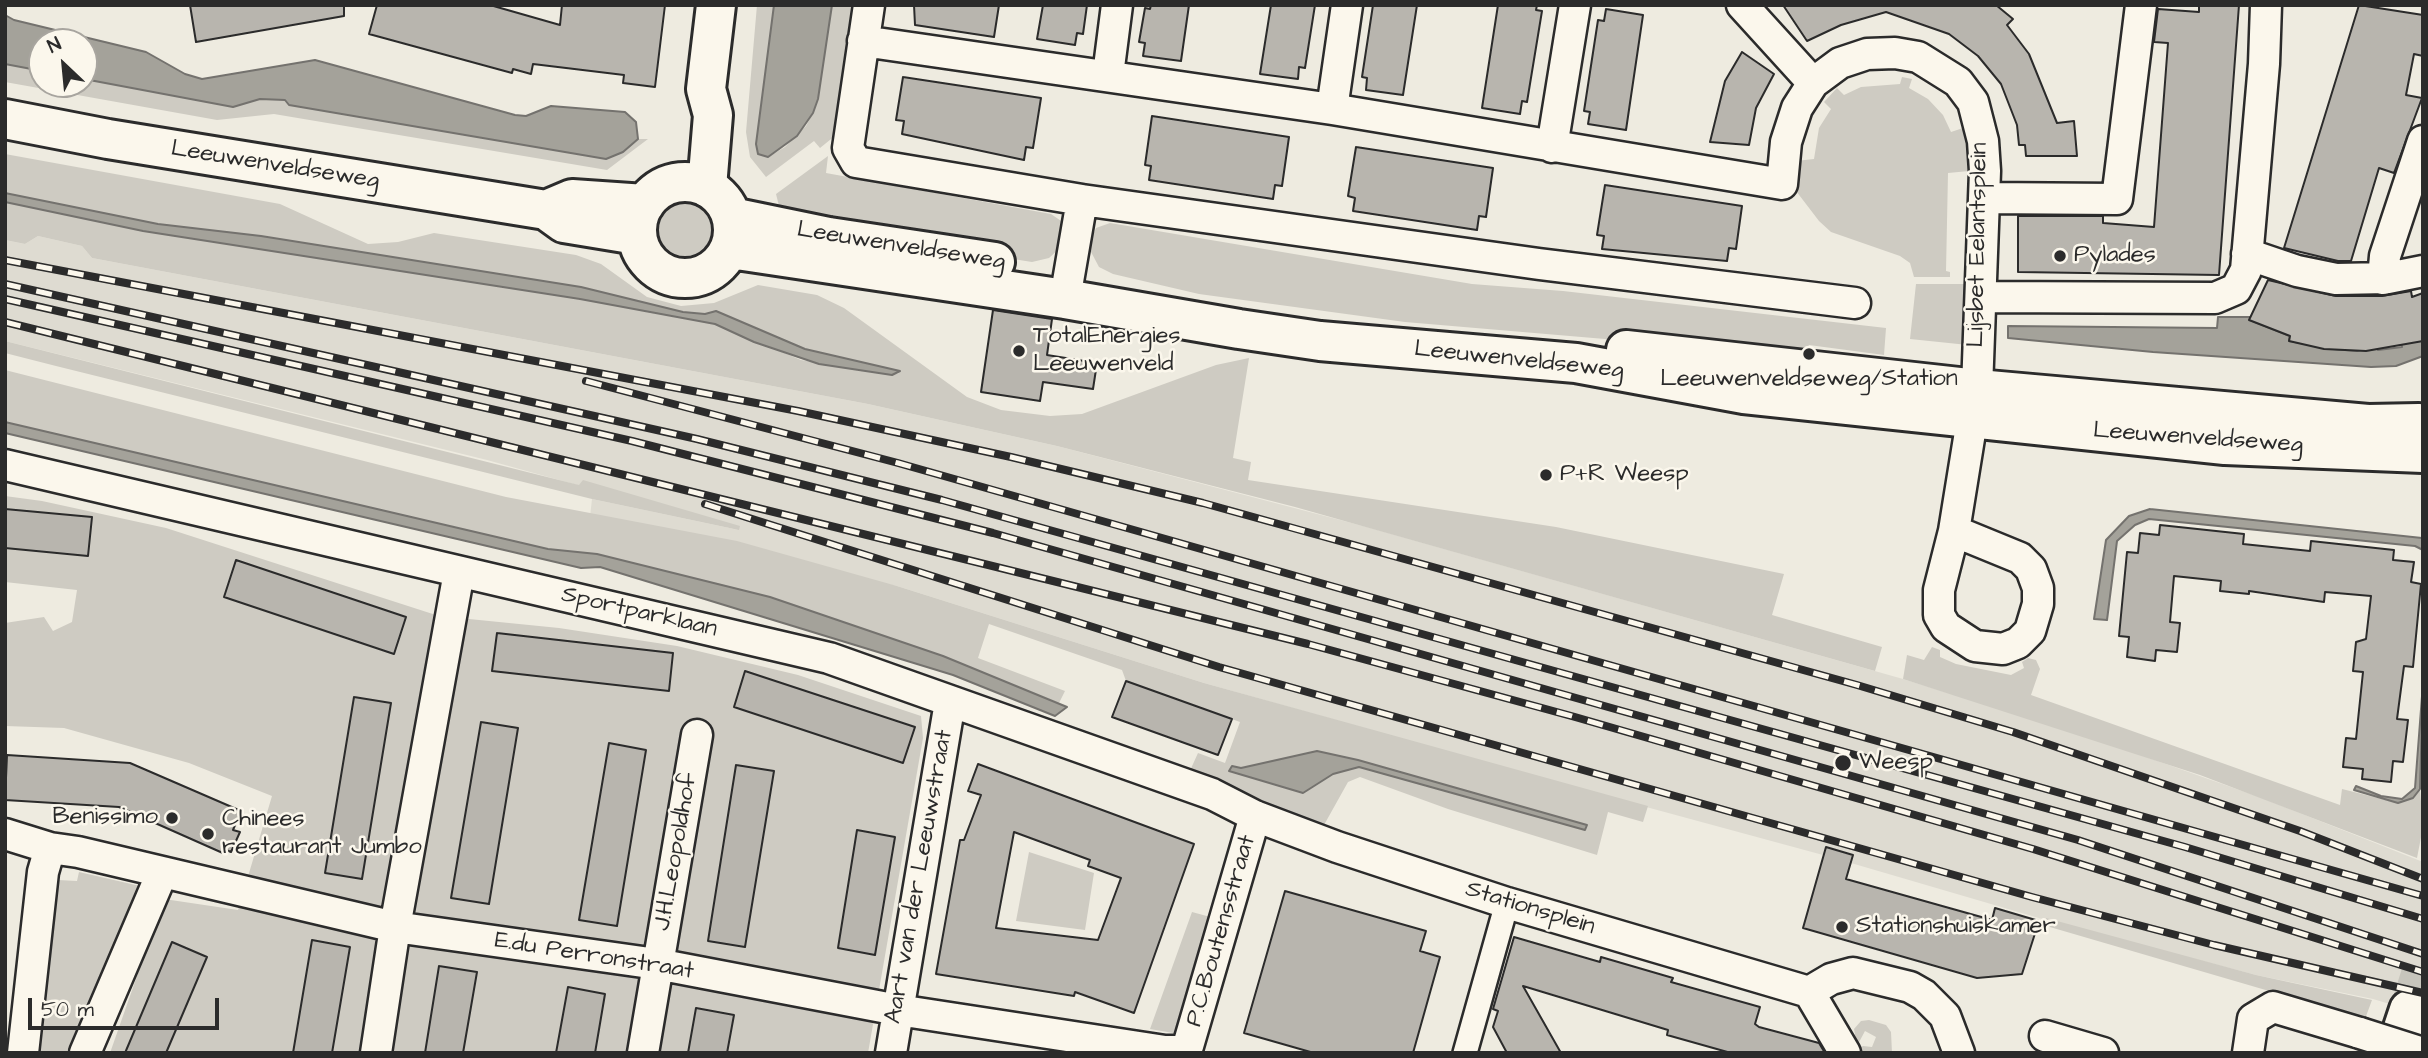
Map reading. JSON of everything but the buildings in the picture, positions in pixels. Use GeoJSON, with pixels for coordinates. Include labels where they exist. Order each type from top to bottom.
{"type":"FeatureCollection","features":[{"type":"Feature","properties":{"kind":"main road"},"geometry":{"type":"LineString","coordinates":[[694,185],[712,115],[706,89],[716,5]]}},
{"type":"Feature","properties":{"kind":"main road","name":"Leeuwenveldseweg"},"geometry":{"type":"LineString","coordinates":[[5,119],[108,139],[547,210],[564,223],[641,219]]}},
{"type":"Feature","properties":{"kind":"main road"},"geometry":{"type":"LineString","coordinates":[[694,185],[718,194],[731,233],[722,263],[709,273],[693,278],[677,278],[661,273],[648,262],[641,219],[661,189],[694,185]]}},
{"type":"Feature","properties":{"kind":"main road","name":"Leeuwenveldseweg"},"geometry":{"type":"LineString","coordinates":[[731,233],[829,237],[1068,286],[1180,299],[1366,328],[1692,356],[1975,404],[2368,424],[2422,434]]}},
{"type":"Feature","properties":{"kind":"street"},"geometry":{"type":"LineString","coordinates":[[869,5],[848,148],[856,162],[1082,200],[1539,264],[1855,303]]}},
{"type":"Feature","properties":{"kind":"street"},"geometry":{"type":"LineString","coordinates":[[1108,75],[1117,5]]}},
{"type":"Feature","properties":{"kind":"street"},"geometry":{"type":"LineString","coordinates":[[1332,108],[1347,5]]}},
{"type":"Feature","properties":{"kind":"street"},"geometry":{"type":"LineString","coordinates":[[863,41],[1332,108],[1552,146],[1575,5]]}},
{"type":"Feature","properties":{"kind":"street"},"geometry":{"type":"LineString","coordinates":[[1742,5],[1813,83]]}},
{"type":"Feature","properties":{"kind":"street"},"geometry":{"type":"LineString","coordinates":[[1984,198],[2117,199],[2141,5]]}},
{"type":"Feature","properties":{"kind":"street"},"geometry":{"type":"LineString","coordinates":[[1981,296],[2215,298],[2230,293],[2241,284],[2247,254],[2264,64],[2266,5]]}},
{"type":"Feature","properties":{"kind":"street","name":"Lijsbet Eelantsplein"},"geometry":{"type":"LineString","coordinates":[[1552,146],[1782,184],[1789,131],[1797,108],[1813,83],[1840,63],[1867,54],[1895,53],[1918,57],[1943,70],[1958,82],[1973,102],[1983,141],[1984,198],[1975,404]]}},
{"type":"Feature","properties":{"kind":"street"},"geometry":{"type":"LineString","coordinates":[[2383,279],[2385,256],[2423,141]]}},
{"type":"Feature","properties":{"kind":"street"},"geometry":{"type":"LineString","coordinates":[[1068,286],[1082,200]]}},
{"type":"Feature","properties":{"kind":"street"},"geometry":{"type":"LineString","coordinates":[[2247,254],[2317,276],[2383,279],[2423,271]]}},
{"type":"Feature","properties":{"kind":"street"},"geometry":{"type":"LineString","coordinates":[[1954,531],[1975,404]]}},
{"type":"Feature","properties":{"kind":"street","name":"Sportparklaan"},"geometry":{"type":"LineString","coordinates":[[5,465],[829,658],[1212,794],[1255,816]]}},
{"type":"Feature","properties":{"kind":"street"},"geometry":{"type":"LineString","coordinates":[[376,1053],[395,928],[459,572]]}},
{"type":"Feature","properties":{"kind":"street","name":"Aart van der Leeuwstraat"},"geometry":{"type":"LineString","coordinates":[[891,1053],[950,702]]}},
{"type":"Feature","properties":{"kind":"street","name":"J.H.Leopoldhof"},"geometry":{"type":"LineString","coordinates":[[643,1053],[697,735]]}},
{"type":"Feature","properties":{"kind":"street","name":"Stationsplein"},"geometry":{"type":"LineString","coordinates":[[1255,816],[1337,848],[1507,903],[1809,992]]}},
{"type":"Feature","properties":{"kind":"street","name":"P.C.Boutensstraat"},"geometry":{"type":"LineString","coordinates":[[1188,1046],[1255,816]]}},
{"type":"Feature","properties":{"kind":"street","name":"E.du Perronstraat"},"geometry":{"type":"LineString","coordinates":[[5,834],[50,848],[395,928],[657,964],[898,1010],[1165,1051],[1179,1051],[1188,1046]]}},
{"type":"Feature","properties":{"kind":"street"},"geometry":{"type":"LineString","coordinates":[[23,1053],[43,873],[50,848]]}},
{"type":"Feature","properties":{"kind":"street"},"geometry":{"type":"LineString","coordinates":[[85,1053],[162,873]]}},
{"type":"Feature","properties":{"kind":"street"},"geometry":{"type":"LineString","coordinates":[[1465,1053],[1507,903]]}},
{"type":"Feature","properties":{"kind":"street"},"geometry":{"type":"LineString","coordinates":[[1845,1053],[1809,992],[1831,979],[1853,973],[1910,987],[1931,1000],[1945,1016],[1958,1053]]}},
{"type":"Feature","properties":{"kind":"street"},"geometry":{"type":"LineString","coordinates":[[2248,1053],[2253,1020],[2273,1007],[2360,1033],[2411,1031]]}},
{"type":"Feature","properties":{"kind":"street"},"geometry":{"type":"LineString","coordinates":[[2045,1036],[2104,1053]]}},
{"type":"Feature","properties":{"kind":"shaded area"},"geometry":{"type":"Polygon","coordinates":[[[757,5],[774,5],[756,144],[768,157],[785,147],[806,126],[813,113],[818,99],[832,5],[857,5],[836,135],[820,148],[814,141],[766,177],[750,157],[746,132],[757,5]]]}},
{"type":"Feature","properties":{"kind":"shaded area"},"geometry":{"type":"Polygon","coordinates":[[[774,5],[832,5],[818,99],[813,113],[797,136],[768,157],[758,154],[756,144],[774,5]]]}},
{"type":"Feature","properties":{"kind":"shaded area"},"geometry":{"type":"Polygon","coordinates":[[[5,15],[14,20],[47,28],[28,28],[28,68],[5,64],[5,15]]]}},
{"type":"Feature","properties":{"kind":"shaded area"},"geometry":{"type":"Polygon","coordinates":[[[98,40],[146,52],[185,74],[202,79],[315,60],[515,115],[526,116],[551,106],[625,112],[636,122],[638,139],[623,152],[606,159],[289,105],[285,100],[260,99],[233,107],[98,82],[98,40]]]}},
{"type":"Feature","properties":{"kind":"shaded area"},"geometry":{"type":"Polygon","coordinates":[[[5,64],[28,68],[28,86],[5,82],[5,64]]]}},
{"type":"Feature","properties":{"kind":"shaded area"},"geometry":{"type":"Polygon","coordinates":[[[1902,77],[1912,79],[1909,88],[1928,99],[1943,115],[1951,132],[1966,127],[1970,151],[1969,171],[1948,173],[1946,271],[1950,272],[1950,277],[1914,277],[1910,263],[1900,256],[1831,232],[1793,187],[1798,176],[1796,161],[1814,159],[1819,128],[1831,109],[1824,102],[1837,88],[1844,95],[1861,87],[1900,84],[1902,77]]]}},
{"type":"Feature","properties":{"kind":"shaded area"},"geometry":{"type":"Polygon","coordinates":[[[98,82],[233,107],[260,99],[285,100],[289,105],[606,159],[623,152],[638,139],[648,139],[607,170],[274,114],[217,120],[94,98],[98,98],[98,82]]]}},
{"type":"Feature","properties":{"kind":"shaded area"},"geometry":{"type":"Polygon","coordinates":[[[5,154],[280,204],[368,244],[398,242],[434,233],[576,255],[601,264],[647,297],[681,306],[714,303],[758,285],[817,295],[844,308],[967,397],[1001,410],[1050,416],[1082,414],[1216,365],[1249,358],[1233,458],[1251,462],[1248,480],[1556,527],[1784,574],[1772,615],[1882,647],[1875,671],[1295,507],[1057,446],[868,404],[92,258],[82,246],[38,236],[25,244],[5,240],[5,202],[143,231],[580,299],[715,324],[801,360],[892,375],[899,373],[805,349],[716,311],[705,314],[683,312],[581,287],[261,236],[159,224],[5,193],[5,154]]]}},
{"type":"Feature","properties":{"kind":"shaded area"},"geometry":{"type":"Polygon","coordinates":[[[828,156],[826,173],[1051,214],[1064,223],[1062,246],[1049,258],[1032,262],[793,224],[781,214],[776,194],[828,156]]]}},
{"type":"Feature","properties":{"kind":"shaded area"},"geometry":{"type":"Polygon","coordinates":[[[5,193],[158,224],[261,236],[581,287],[683,312],[705,314],[716,311],[805,349],[900,371],[892,375],[819,364],[754,342],[715,324],[580,299],[143,231],[5,202],[5,193]]]}},
{"type":"Feature","properties":{"kind":"shaded area"},"geometry":{"type":"Polygon","coordinates":[[[684,195],[697,198],[708,205],[715,216],[718,229],[715,242],[708,253],[697,260],[684,263],[671,260],[660,253],[653,242],[650,229],[653,216],[660,205],[671,198],[684,195]]]}},
{"type":"Feature","properties":{"kind":"shaded area"},"geometry":{"type":"Polygon","coordinates":[[[1110,223],[1472,284],[1563,291],[1886,328],[1884,355],[1809,345],[1805,356],[1405,322],[1199,294],[1113,274],[1099,267],[1090,250],[1090,241],[1096,228],[1110,223]]]}},
{"type":"Feature","properties":{"kind":"shaded area"},"geometry":{"type":"Polygon","coordinates":[[[38,236],[82,246],[92,258],[868,404],[1057,446],[1367,527],[1903,679],[2084,735],[2262,798],[2423,862],[2423,1014],[2373,999],[2256,975],[2049,921],[1851,863],[1853,854],[1826,847],[1823,855],[1591,792],[1204,683],[897,586],[589,526],[592,499],[739,530],[487,460],[5,341],[5,240],[25,244],[38,236]]]}},
{"type":"Feature","properties":{"kind":"shaded area"},"geometry":{"type":"Polygon","coordinates":[[[1916,284],[1968,284],[1968,345],[1910,339],[1916,284]]]}},
{"type":"Feature","properties":{"kind":"shaded area"},"geometry":{"type":"Polygon","coordinates":[[[2218,317],[2251,317],[2250,320],[2290,336],[2289,341],[2333,349],[2357,351],[2377,344],[2378,350],[2402,347],[2401,341],[2422,341],[2423,356],[2396,366],[2371,367],[2153,352],[2008,338],[2008,326],[2217,328],[2218,317]]]}},
{"type":"Feature","properties":{"kind":"shaded area"},"geometry":{"type":"Polygon","coordinates":[[[5,341],[579,485],[583,480],[740,526],[739,530],[592,499],[5,353],[5,341]]]}},
{"type":"Feature","properties":{"kind":"shaded area"},"geometry":{"type":"Polygon","coordinates":[[[5,370],[506,497],[737,541],[897,586],[1204,683],[1648,806],[1643,822],[1608,812],[1597,855],[1448,809],[1360,777],[1348,782],[1324,825],[1188,775],[1198,753],[1225,763],[1240,722],[1126,681],[1122,670],[989,624],[978,658],[1065,691],[1059,703],[965,665],[770,597],[597,554],[548,549],[5,422],[5,370]],[[1317,751],[1241,768],[1232,766],[1303,793],[1333,774],[1359,767],[1585,830],[1317,751]]]}},
{"type":"Feature","properties":{"kind":"shaded area"},"geometry":{"type":"Polygon","coordinates":[[[5,422],[548,549],[597,554],[770,597],[943,656],[1067,707],[1055,716],[953,675],[600,567],[581,568],[5,433],[5,422]]]}},
{"type":"Feature","properties":{"kind":"shaded area"},"geometry":{"type":"Polygon","coordinates":[[[5,496],[42,501],[166,528],[439,616],[559,628],[677,646],[798,675],[921,716],[923,738],[868,1053],[110,1053],[164,899],[238,910],[272,796],[189,763],[64,728],[5,726],[5,623],[44,617],[53,631],[72,622],[77,590],[5,582],[5,496]]]}},
{"type":"Feature","properties":{"kind":"shaded area"},"geometry":{"type":"Polygon","coordinates":[[[2150,509],[2422,538],[2423,550],[2415,546],[2149,519],[2135,525],[2117,541],[2107,620],[2094,619],[2106,540],[2129,516],[2150,509]]]}},
{"type":"Feature","properties":{"kind":"shaded area"},"geometry":{"type":"Polygon","coordinates":[[[1932,647],[1940,650],[1940,657],[1956,664],[2011,675],[2024,668],[2022,662],[2028,658],[2036,660],[2040,669],[2031,695],[2340,805],[2342,789],[2398,803],[2413,798],[2420,789],[2423,827],[2417,858],[2200,775],[1903,679],[1907,655],[1924,660],[1932,647]]]}},
{"type":"Feature","properties":{"kind":"shaded area"},"geometry":{"type":"Polygon","coordinates":[[[2423,683],[2420,789],[2413,798],[2398,803],[2354,790],[2356,786],[2381,796],[2402,799],[2415,788],[2423,683]]]}},
{"type":"Feature","properties":{"kind":"shaded area"},"geometry":{"type":"Polygon","coordinates":[[[1317,751],[1358,760],[1587,825],[1585,830],[1359,767],[1333,774],[1303,793],[1229,771],[1232,766],[1241,768],[1317,751]]]}},
{"type":"Feature","properties":{"kind":"shaded area"},"geometry":{"type":"Polygon","coordinates":[[[1029,852],[1094,873],[1085,930],[1016,921],[1029,852]]]}},
{"type":"Feature","properties":{"kind":"shaded area"},"geometry":{"type":"Polygon","coordinates":[[[79,872],[140,886],[136,912],[126,917],[66,1053],[35,1053],[54,894],[58,880],[77,881],[79,872]]]}},
{"type":"Feature","properties":{"kind":"shaded area"},"geometry":{"type":"Polygon","coordinates":[[[1192,912],[1214,918],[1179,1034],[1150,1029],[1192,912]]]}},
{"type":"Feature","properties":{"kind":"shaded area"},"geometry":{"type":"Polygon","coordinates":[[[2046,918],[2256,975],[2372,1000],[2365,1019],[2043,925],[2046,918]]]}},
{"type":"Feature","properties":{"kind":"shaded area"},"geometry":{"type":"Polygon","coordinates":[[[1869,1020],[1886,1025],[1891,1032],[1892,1053],[1860,1053],[1858,1049],[1863,1046],[1872,1047],[1876,1037],[1865,1031],[1857,1046],[1854,1029],[1861,1021],[1869,1020]]]}},
{"type":"Feature","properties":{"kind":"tunnel"},"geometry":{"type":"LineString","coordinates":[[2409,1010],[2423,965]]}},
{"type":"Feature","properties":{"kind":"railway"},"geometry":{"type":"LineString","coordinates":[[5,260],[798,411],[1011,457],[1203,503],[1857,685],[2013,732],[2300,831],[2423,879]]}},
{"type":"Feature","properties":{"kind":"railway"},"geometry":{"type":"LineString","coordinates":[[5,284],[697,439],[942,500],[2185,847],[2423,919]]}},
{"type":"Feature","properties":{"kind":"railway"},"geometry":{"type":"LineString","coordinates":[[5,299],[632,441],[993,533],[2078,840],[2423,954]]}},
{"type":"Feature","properties":{"kind":"railway"},"geometry":{"type":"LineString","coordinates":[[5,322],[1308,644],[1575,717],[2033,849],[2423,972]]}},
{"type":"Feature","properties":{"kind":"railway"},"geometry":{"type":"LineString","coordinates":[[586,381],[898,463],[2423,896]]}},
{"type":"Feature","properties":{"kind":"railway"},"geometry":{"type":"LineString","coordinates":[[705,504],[1219,667],[2032,897],[2214,945],[2423,993]]}},
{"type":"Feature","properties":{"kind":"place","name":"Pylades"},"geometry":{"type":"Point","coordinates":[2060,256]}},
{"type":"Feature","properties":{"kind":"place","name":"TotalEnergies Leeuwenveld"},"geometry":{"type":"Point","coordinates":[1019,351]}},
{"type":"Feature","properties":{"kind":"place","name":"Leeuwenveldseweg/Station"},"geometry":{"type":"Point","coordinates":[1809,354]}},
{"type":"Feature","properties":{"kind":"place","name":"P+R Weesp"},"geometry":{"type":"Point","coordinates":[1546,475]}},
{"type":"Feature","properties":{"kind":"place","name":"Weesp"},"geometry":{"type":"Point","coordinates":[1843,763]}},
{"type":"Feature","properties":{"kind":"place","name":"Benissimo"},"geometry":{"type":"Point","coordinates":[172,818]}},
{"type":"Feature","properties":{"kind":"place","name":"Chinees restaurant Jumbo"},"geometry":{"type":"Point","coordinates":[208,834]}},
{"type":"Feature","properties":{"kind":"place","name":"Stationshuiskamer"},"geometry":{"type":"Point","coordinates":[1842,927]}}]}
